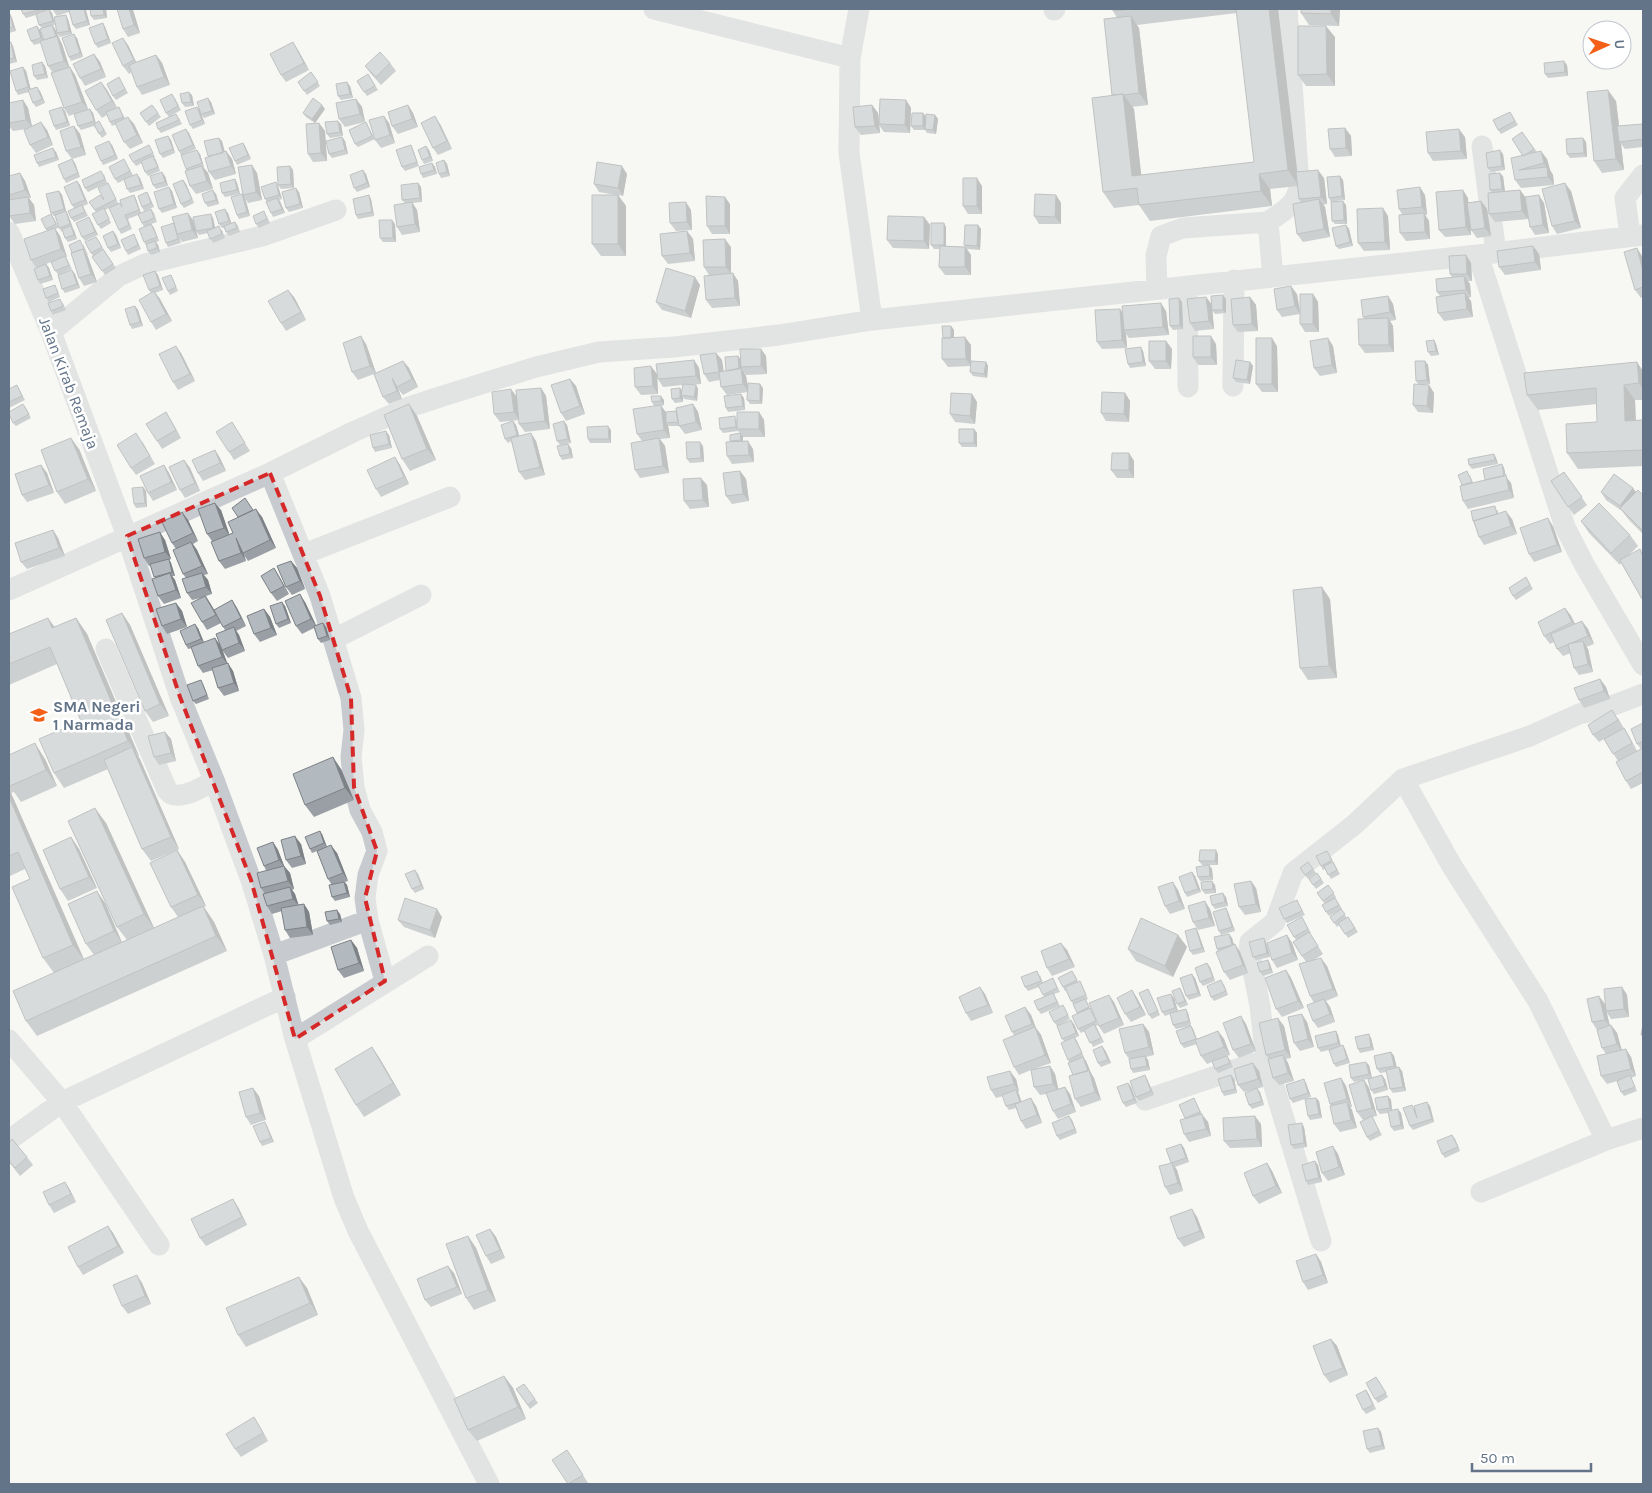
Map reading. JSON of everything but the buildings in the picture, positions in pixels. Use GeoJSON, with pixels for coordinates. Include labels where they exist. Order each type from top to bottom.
{"type":"FeatureCollection","features":[{"type":"Feature","properties":{"kind":"street"},"geometry":{"type":"LineString","coordinates":[[654,9],[850,58]]}},
{"type":"Feature","properties":{"kind":"street"},"geometry":{"type":"LineString","coordinates":[[859,9],[850,58],[849,153],[872,320]]}},
{"type":"Feature","properties":{"kind":"street"},"geometry":{"type":"LineString","coordinates":[[1157,289],[1156,256],[1161,236],[1183,228],[1268,222],[1292,205],[1297,197],[1299,186],[1287,9]]}},
{"type":"Feature","properties":{"kind":"street"},"geometry":{"type":"LineString","coordinates":[[1482,146],[1487,254],[1565,527],[1584,564],[1643,665]]}},
{"type":"Feature","properties":{"kind":"street"},"geometry":{"type":"LineString","coordinates":[[9,590],[401,411],[536,367],[599,352],[674,347],[872,320],[1487,254],[1636,235],[1625,198],[1636,191],[1643,175]]}},
{"type":"Feature","properties":{"kind":"street"},"geometry":{"type":"LineString","coordinates":[[51,332],[119,276],[145,264],[262,236],[336,210]]}},
{"type":"Feature","properties":{"kind":"street"},"geometry":{"type":"LineString","coordinates":[[1268,222],[1274,277]]}},
{"type":"Feature","properties":{"kind":"street","name":"Jalan Kirab Remaja"},"geometry":{"type":"LineString","coordinates":[[10,241],[51,332],[117,541],[180,697],[205,785],[251,880],[274,955],[272,1003],[295,1039],[344,1198],[358,1231],[489,1484]]}},
{"type":"Feature","properties":{"kind":"street"},"geometry":{"type":"LineString","coordinates":[[1234,280],[1234,386]]}},
{"type":"Feature","properties":{"kind":"street"},"geometry":{"type":"LineString","coordinates":[[1187,286],[1188,387]]}},
{"type":"Feature","properties":{"kind":"street"},"geometry":{"type":"LineString","coordinates":[[270,472],[304,554],[334,639],[351,698],[354,730],[351,757],[354,787],[360,810],[372,832],[377,851],[368,875],[365,898],[368,920],[385,981]]}},
{"type":"Feature","properties":{"kind":"street"},"geometry":{"type":"LineString","coordinates":[[304,554],[450,497]]}},
{"type":"Feature","properties":{"kind":"street"},"geometry":{"type":"LineString","coordinates":[[334,639],[421,595]]}},
{"type":"Feature","properties":{"kind":"street"},"geometry":{"type":"LineString","coordinates":[[106,649],[167,790],[175,796],[205,785]]}},
{"type":"Feature","properties":{"kind":"street"},"geometry":{"type":"LineString","coordinates":[[1321,1241],[1266,1060],[1260,1006],[1249,950],[1250,942],[1275,922],[1293,874],[1355,824],[1403,779],[1530,736],[1579,714],[1606,708],[1643,694]]}},
{"type":"Feature","properties":{"kind":"street"},"geometry":{"type":"LineString","coordinates":[[1403,779],[1452,866],[1538,1001],[1606,1140]]}},
{"type":"Feature","properties":{"kind":"street"},"geometry":{"type":"LineString","coordinates":[[274,955],[368,920]]}},
{"type":"Feature","properties":{"kind":"street"},"geometry":{"type":"LineString","coordinates":[[295,1039],[385,981],[428,956]]}},
{"type":"Feature","properties":{"kind":"street"},"geometry":{"type":"LineString","coordinates":[[9,1140],[62,1102],[272,1003]]}},
{"type":"Feature","properties":{"kind":"street"},"geometry":{"type":"LineString","coordinates":[[9,1040],[62,1102],[159,1245]]}},
{"type":"Feature","properties":{"kind":"street"},"geometry":{"type":"LineString","coordinates":[[1145,1100],[1266,1060]]}},
{"type":"Feature","properties":{"kind":"street"},"geometry":{"type":"LineString","coordinates":[[1481,1192],[1606,1140],[1643,1128]]}},
{"type":"Feature","properties":{"kind":"highlighted area"},"geometry":{"type":"Polygon","coordinates":[[[270,473],[320,596],[351,698],[354,787],[377,851],[365,898],[385,981],[295,1039],[251,880],[180,697],[127,536],[270,473]]]}},
{"type":"Feature","properties":{"kind":"place","name":"SMA Negeri 1 Narmada"},"geometry":{"type":"Point","coordinates":[39,715]}}]}
